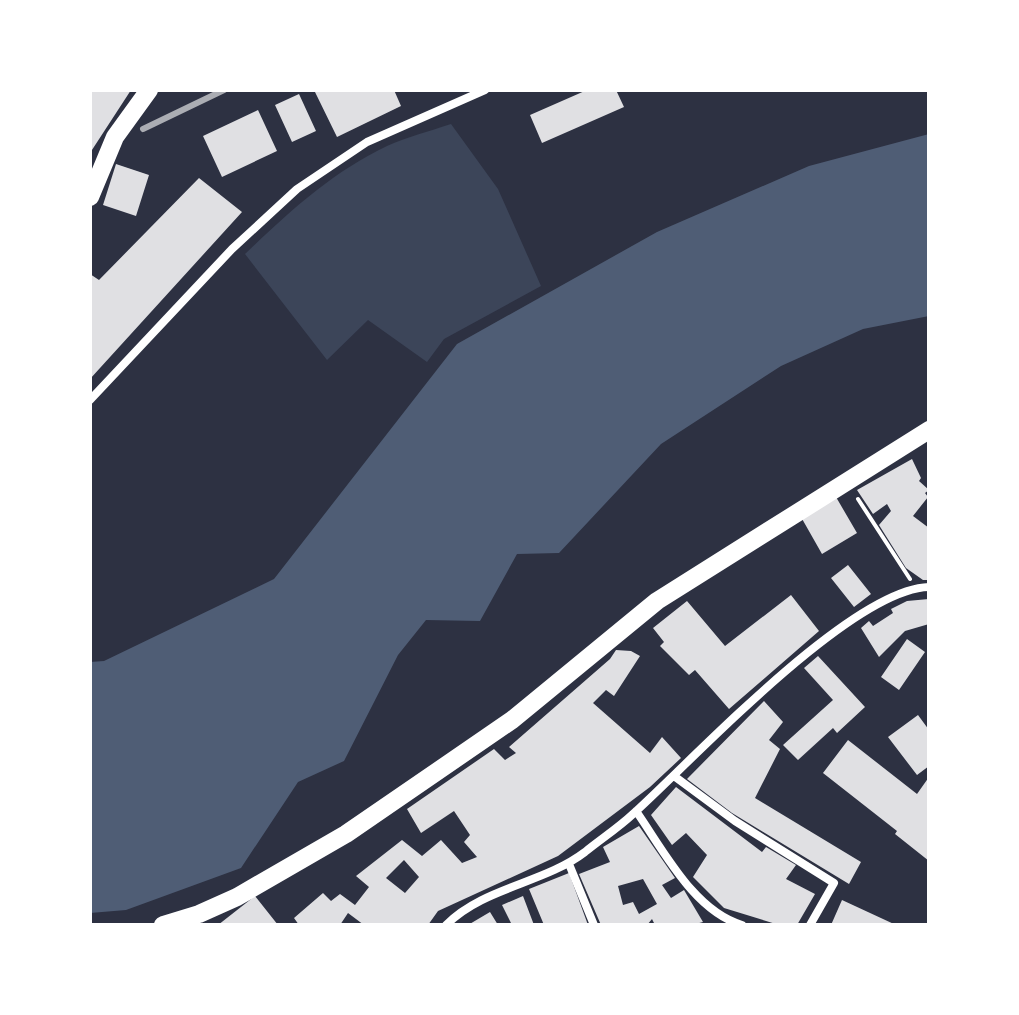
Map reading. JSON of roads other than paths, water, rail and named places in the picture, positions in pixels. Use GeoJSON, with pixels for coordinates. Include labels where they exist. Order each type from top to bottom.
{"type":"FeatureCollection","features":[{"type":"Feature","properties":{"kind":"main road"},"geometry":{"type":"LineString","coordinates":[[90,197],[115,137],[149,90]]}},
{"type":"Feature","properties":{"kind":"main road"},"geometry":{"type":"LineString","coordinates":[[163,925],[199,914],[237,897],[359,825],[512,720],[657,601],[929,430]]}},
{"type":"Feature","properties":{"kind":"street"},"geometry":{"type":"LineString","coordinates":[[90,400],[232,249],[297,189],[367,142],[485,90]]}},
{"type":"Feature","properties":{"kind":"street"},"geometry":{"type":"LineString","coordinates":[[446,925],[482,901],[569,864],[636,811],[814,646],[862,614],[915,588],[929,587]]}},
{"type":"Feature","properties":{"kind":"street"},"geometry":{"type":"LineString","coordinates":[[674,776],[735,821],[834,883],[810,925]]}},
{"type":"Feature","properties":{"kind":"street"},"geometry":{"type":"LineString","coordinates":[[636,811],[704,904],[723,919],[742,925]]}},
{"type":"Feature","properties":{"kind":"street"},"geometry":{"type":"LineString","coordinates":[[569,864],[594,925]]}},
{"type":"Feature","properties":{"kind":"railway"},"geometry":{"type":"LineString","coordinates":[[143,129],[224,90]]}}]}
